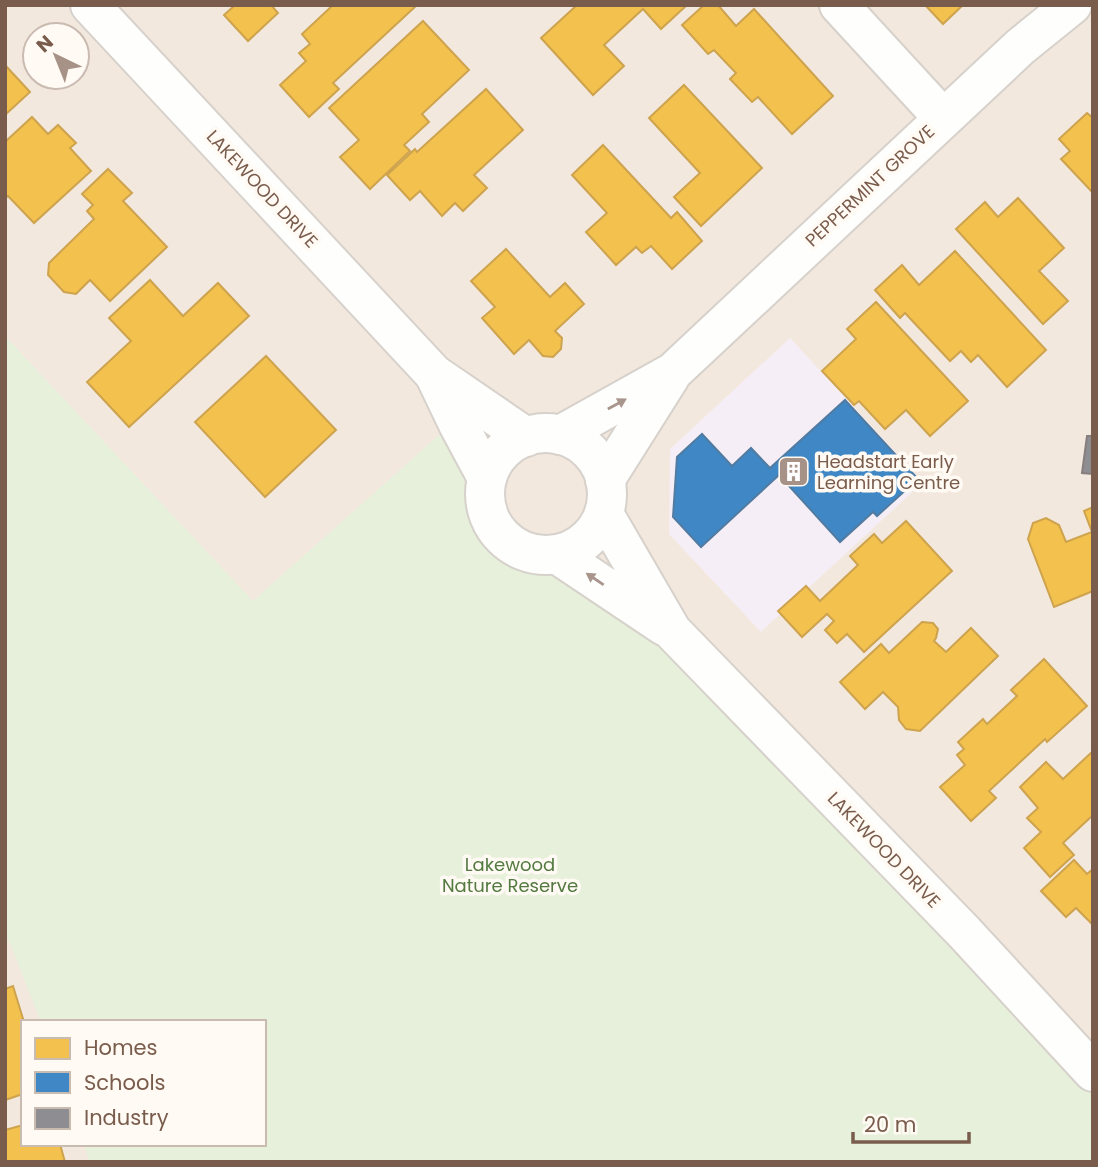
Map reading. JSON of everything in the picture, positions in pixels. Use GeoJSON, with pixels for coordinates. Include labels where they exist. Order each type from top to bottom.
{"type":"FeatureCollection","features":[{"type":"Feature","properties":{"kind":"street","name":"LAKEWOOD DRIVE"},"geometry":{"type":"LineString","coordinates":[[90,5],[434,374],[487,478]]}},
{"type":"Feature","properties":{"kind":"street"},"geometry":{"type":"LineString","coordinates":[[839,5],[943,118]]}},
{"type":"Feature","properties":{"kind":"street","name":"PEPPERMINT GROVE"},"geometry":{"type":"LineString","coordinates":[[543,436],[673,372],[1020,47],[1072,5]]}},
{"type":"Feature","properties":{"kind":"street","name":"PEPPERMINT GROVE"},"geometry":{"type":"LineString","coordinates":[[605,497],[673,372]]}},
{"type":"Feature","properties":{"kind":"street","name":"LAKEWOOD DRIVE"},"geometry":{"type":"LineString","coordinates":[[434,374],[543,436]]}},
{"type":"Feature","properties":{"kind":"street"},"geometry":{"type":"LineString","coordinates":[[543,436],[576,441],[589,451],[599,465],[605,497],[593,533],[578,547],[558,555],[537,555],[517,549],[500,536],[489,518],[484,498],[487,478],[495,460],[509,446],[543,436]]}},
{"type":"Feature","properties":{"kind":"street","name":"LAKEWOOD DRIVE"},"geometry":{"type":"LineString","coordinates":[[605,497],[672,631]]}},
{"type":"Feature","properties":{"kind":"street","name":"LAKEWOOD DRIVE"},"geometry":{"type":"LineString","coordinates":[[558,555],[672,631],[964,932],[1093,1072]]}},
{"type":"Feature","properties":{"kind":"shaded area"},"geometry":{"type":"Polygon","coordinates":[[[5,5],[1093,5],[1093,1162],[5,1162],[5,5]]]}},
{"type":"Feature","properties":{"kind":"shaded area"},"geometry":{"type":"Polygon","coordinates":[[[790,338],[923,482],[761,632],[669,534],[670,449],[790,338]]]}},
{"type":"Feature","properties":{"kind":"green space","name":"Lakewood Nature Reserve"},"geometry":{"type":"Polygon","coordinates":[[[5,336],[253,601],[456,420],[484,473],[484,498],[489,518],[500,536],[517,549],[537,555],[558,555],[672,631],[1093,1072],[1093,1162],[89,1162],[85,1146],[266,1146],[266,1020],[40,1020],[5,931],[5,336]]]}},
{"type":"Feature","properties":{"kind":"building: Homes"},"geometry":{"type":"Polygon","coordinates":[[[235,5],[271,5],[278,13],[248,41],[224,15],[235,5]]]}},
{"type":"Feature","properties":{"kind":"building: Homes"},"geometry":{"type":"Polygon","coordinates":[[[333,5],[417,5],[333,83],[339,89],[309,117],[280,85],[306,61],[299,53],[310,44],[302,34],[333,5]]]}},
{"type":"Feature","properties":{"kind":"building: Homes"},"geometry":{"type":"Polygon","coordinates":[[[577,5],[687,5],[661,29],[643,9],[604,45],[624,66],[593,95],[541,38],[577,5]]]}},
{"type":"Feature","properties":{"kind":"building: Homes"},"geometry":{"type":"Polygon","coordinates":[[[704,5],[718,5],[736,26],[754,9],[833,96],[792,134],[758,97],[752,102],[730,79],[736,73],[714,50],[708,54],[682,25],[704,5]]]}},
{"type":"Feature","properties":{"kind":"building: Homes"},"geometry":{"type":"Polygon","coordinates":[[[925,5],[963,5],[943,24],[925,5]]]}},
{"type":"Feature","properties":{"kind":"building: Homes"},"geometry":{"type":"Polygon","coordinates":[[[423,21],[469,70],[422,114],[429,122],[404,145],[410,151],[370,189],[340,157],[359,140],[329,108],[423,21]]]}},
{"type":"Feature","properties":{"kind":"building: Homes"},"geometry":{"type":"Polygon","coordinates":[[[5,65],[21,82],[21,91],[30,92],[5,115],[5,65]]]}},
{"type":"Feature","properties":{"kind":"building: Homes"},"geometry":{"type":"Polygon","coordinates":[[[684,85],[762,168],[701,226],[674,197],[700,173],[649,118],[684,85]]]}},
{"type":"Feature","properties":{"kind":"building: Homes"},"geometry":{"type":"Polygon","coordinates":[[[486,89],[523,130],[474,175],[487,188],[463,211],[455,203],[442,216],[420,191],[410,200],[387,175],[415,149],[417,152],[486,89]]]}},
{"type":"Feature","properties":{"kind":"building: Homes"},"geometry":{"type":"Polygon","coordinates":[[[1087,113],[1093,118],[1093,193],[1061,159],[1070,151],[1059,139],[1087,113]]]}},
{"type":"Feature","properties":{"kind":"building: Homes"},"geometry":{"type":"Polygon","coordinates":[[[32,117],[48,134],[58,125],[76,143],[70,148],[91,171],[34,223],[8,196],[5,198],[5,142],[32,117]]]}},
{"type":"Feature","properties":{"kind":"building: Homes"},"geometry":{"type":"Polygon","coordinates":[[[603,145],[671,218],[677,212],[702,241],[672,269],[651,246],[642,253],[636,247],[616,265],[586,232],[607,213],[572,175],[603,145]]]}},
{"type":"Feature","properties":{"kind":"building: Homes"},"geometry":{"type":"Polygon","coordinates":[[[108,169],[132,193],[123,201],[167,247],[110,301],[90,280],[76,294],[64,292],[48,275],[49,263],[94,219],[87,211],[93,205],[82,194],[108,169]]]}},
{"type":"Feature","properties":{"kind":"building: Homes"},"geometry":{"type":"Polygon","coordinates":[[[1018,198],[1064,248],[1039,271],[1068,301],[1043,324],[956,229],[985,202],[998,217],[1018,198]]]}},
{"type":"Feature","properties":{"kind":"building: Homes"},"geometry":{"type":"Polygon","coordinates":[[[506,249],[550,297],[565,283],[584,304],[555,331],[562,338],[561,349],[553,357],[543,356],[529,340],[514,354],[482,318],[495,307],[471,281],[506,249]]]}},
{"type":"Feature","properties":{"kind":"building: Homes"},"geometry":{"type":"Polygon","coordinates":[[[955,251],[1046,350],[1007,387],[978,355],[971,362],[961,351],[950,361],[905,313],[900,318],[875,290],[902,265],[919,285],[955,251]]]}},
{"type":"Feature","properties":{"kind":"building: Homes"},"geometry":{"type":"Polygon","coordinates":[[[150,280],[183,316],[218,283],[249,316],[129,427],[87,382],[131,341],[109,318],[150,280]]]}},
{"type":"Feature","properties":{"kind":"building: Homes"},"geometry":{"type":"Polygon","coordinates":[[[876,302],[968,401],[930,436],[906,410],[885,429],[859,401],[854,405],[822,371],[856,339],[847,329],[876,302]]]}},
{"type":"Feature","properties":{"kind":"building: Homes"},"geometry":{"type":"Polygon","coordinates":[[[266,356],[336,430],[265,497],[195,422],[266,356]]]}},
{"type":"Feature","properties":{"kind":"building: Homes"},"geometry":{"type":"Polygon","coordinates":[[[1093,507],[1093,591],[1054,607],[1028,539],[1033,523],[1046,518],[1059,525],[1066,542],[1092,532],[1084,511],[1093,507]]]}},
{"type":"Feature","properties":{"kind":"building: Homes"},"geometry":{"type":"Polygon","coordinates":[[[906,521],[952,571],[864,652],[847,634],[837,643],[825,630],[834,621],[827,614],[802,637],[778,611],[806,586],[820,601],[858,565],[850,556],[874,534],[882,543],[906,521]]]}},
{"type":"Feature","properties":{"kind":"building: Homes"},"geometry":{"type":"Polygon","coordinates":[[[922,622],[933,623],[938,629],[934,641],[946,652],[971,628],[998,656],[920,731],[906,729],[899,720],[898,707],[883,692],[865,709],[840,682],[881,644],[889,653],[922,622]]]}},
{"type":"Feature","properties":{"kind":"building: Homes"},"geometry":{"type":"Polygon","coordinates":[[[1044,659],[1087,706],[1047,742],[1045,739],[989,791],[996,798],[971,821],[940,787],[965,765],[957,755],[964,749],[958,742],[983,719],[987,724],[1017,696],[1011,690],[1044,659]]]}},
{"type":"Feature","properties":{"kind":"building: Homes"},"geometry":{"type":"Polygon","coordinates":[[[1093,751],[1093,815],[1063,843],[1074,855],[1050,877],[1024,848],[1041,832],[1027,818],[1038,808],[1020,787],[1046,762],[1063,779],[1093,751]]]}},
{"type":"Feature","properties":{"kind":"building: Homes"},"geometry":{"type":"Polygon","coordinates":[[[1074,860],[1087,874],[1093,869],[1093,925],[1076,908],[1066,917],[1041,891],[1074,860]]]}},
{"type":"Feature","properties":{"kind":"building: Homes"},"geometry":{"type":"Polygon","coordinates":[[[13,986],[23,1020],[21,1020],[21,1095],[5,1100],[5,989],[13,986]]]}},
{"type":"Feature","properties":{"kind":"building: Homes"},"geometry":{"type":"Polygon","coordinates":[[[21,1126],[21,1146],[61,1146],[65,1162],[5,1162],[5,1130],[21,1126]]]}},
{"type":"Feature","properties":{"kind":"building: Schools","name":"Headstart Early Learning Centre"},"geometry":{"type":"Polygon","coordinates":[[[845,400],[918,479],[877,516],[873,512],[840,542],[779,475],[701,547],[673,517],[677,457],[702,434],[732,466],[751,448],[770,468],[845,400]]]}},
{"type":"Feature","properties":{"kind":"building: Industry"},"geometry":{"type":"Polygon","coordinates":[[[1087,436],[1093,436],[1093,474],[1082,473],[1087,436]]]}},
{"type":"Feature","properties":{"kind":"place","name":"Headstart Early Learning Centre"},"geometry":{"type":"Point","coordinates":[794,472]}}]}
